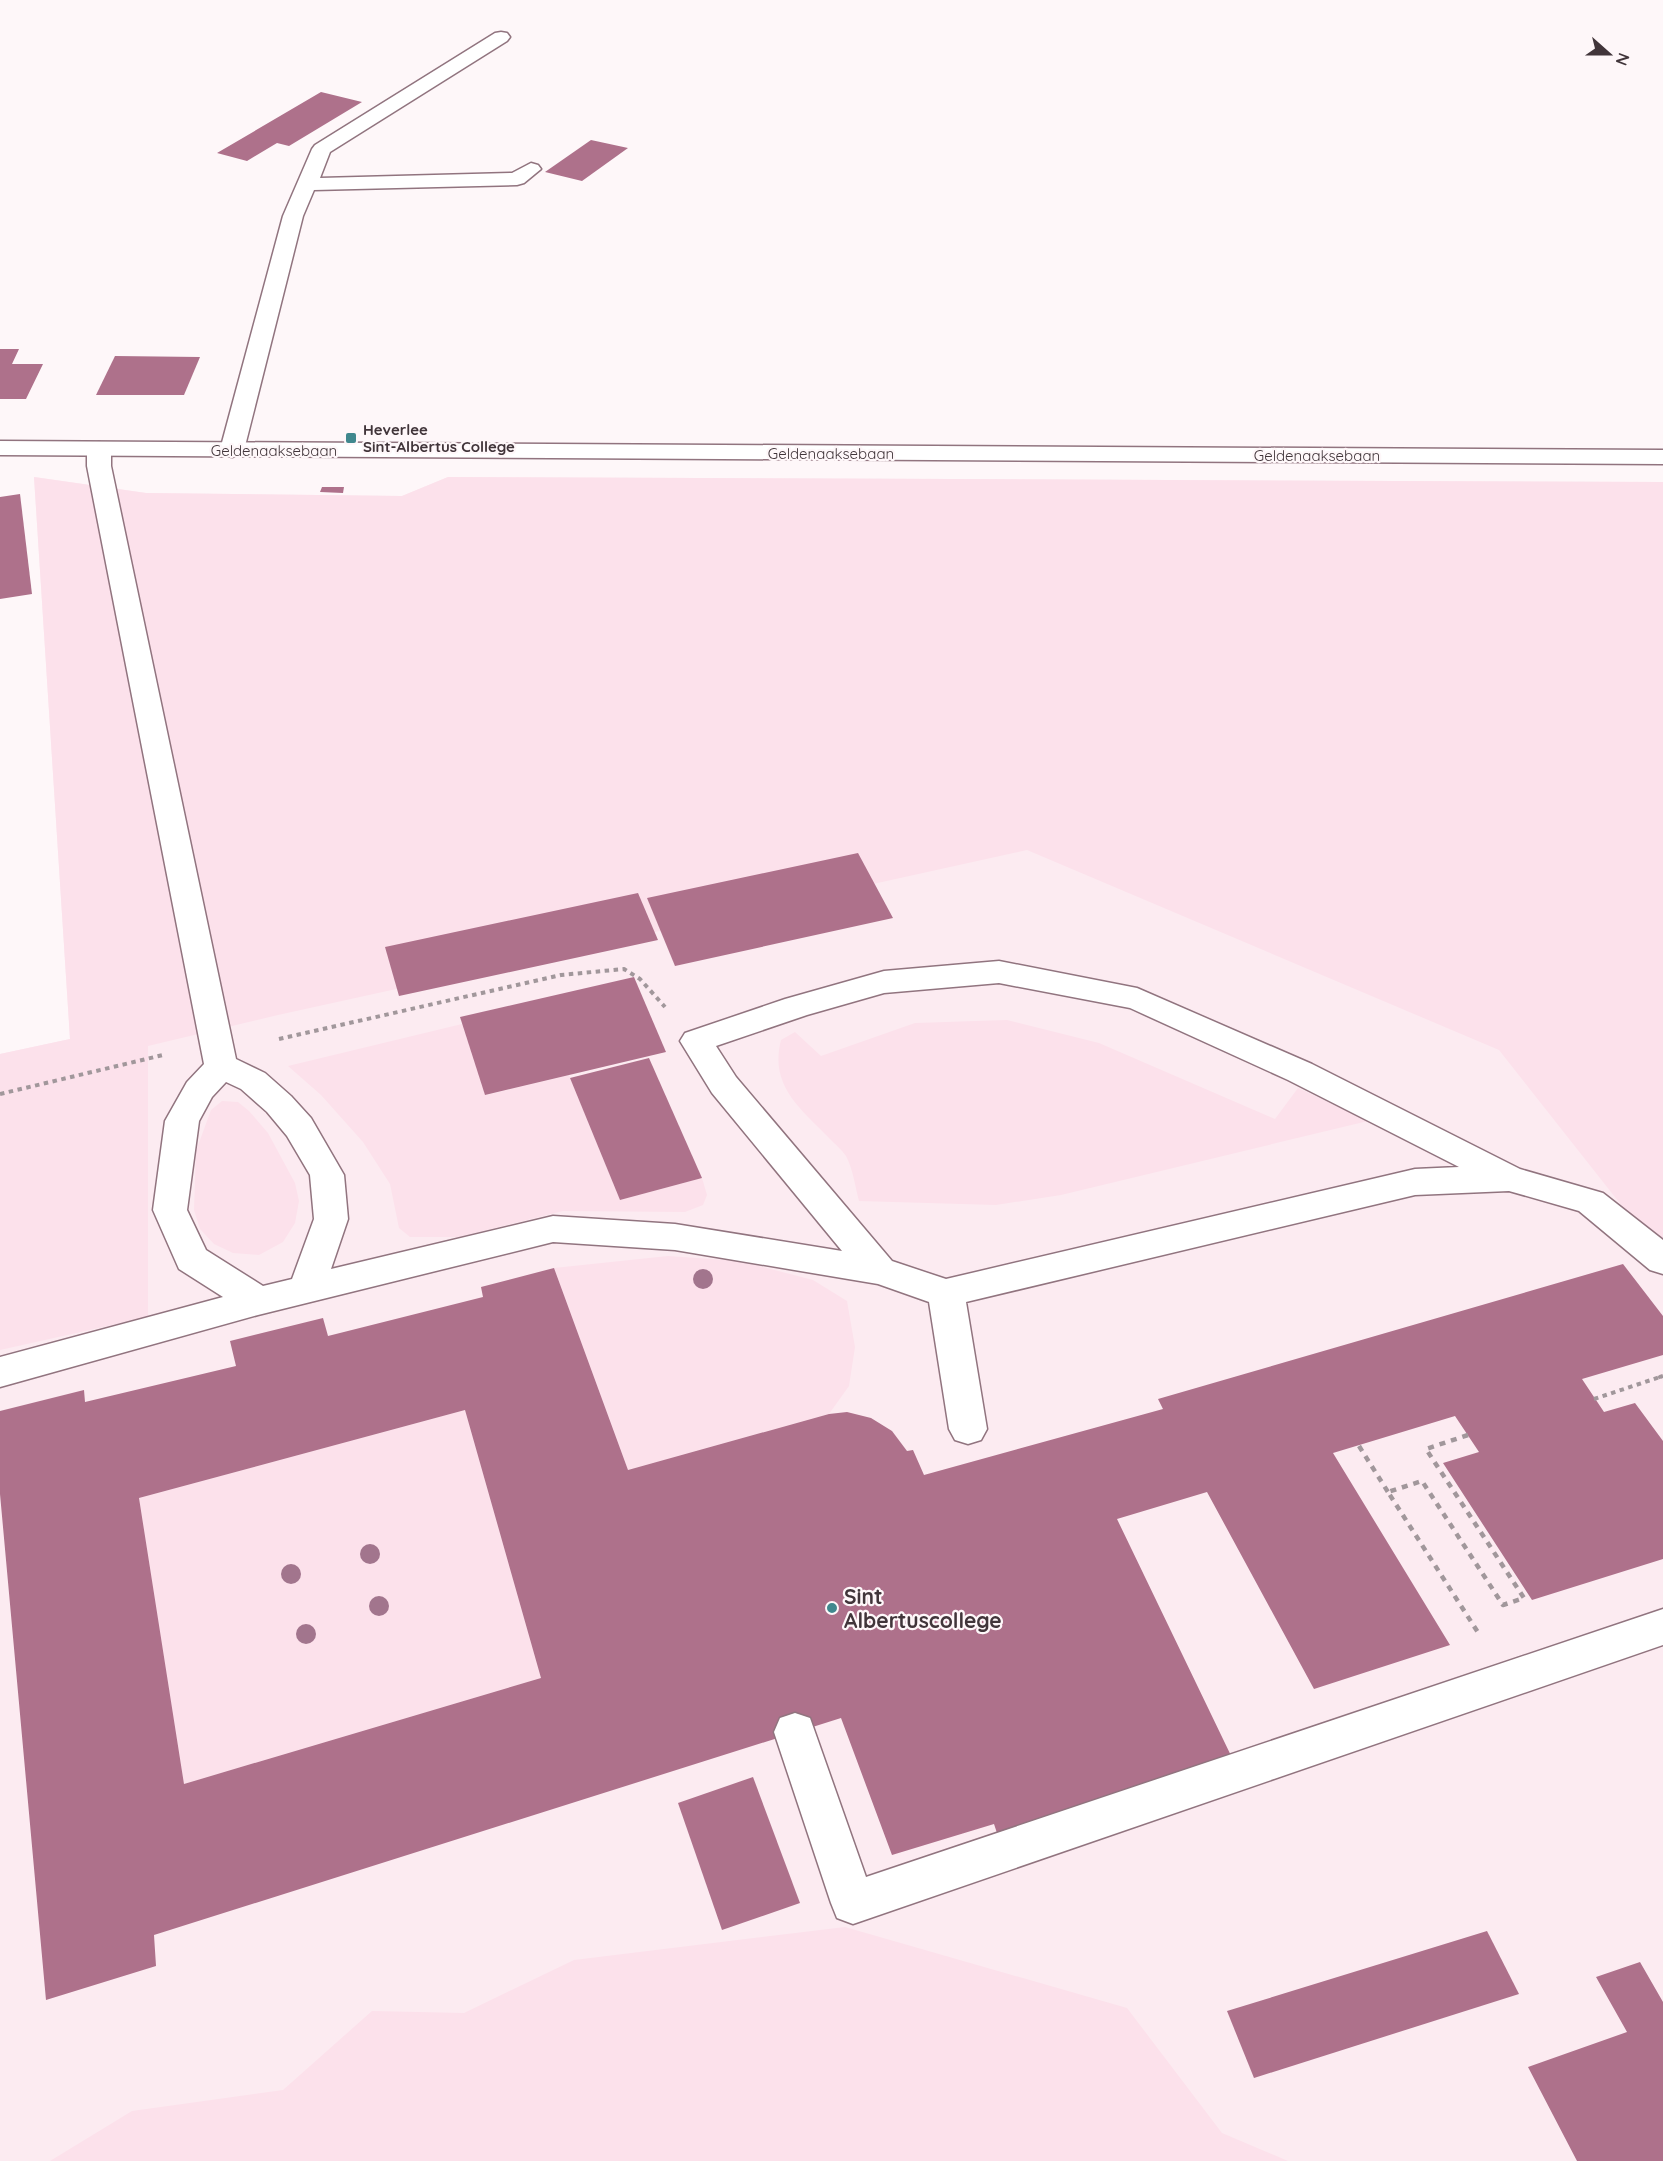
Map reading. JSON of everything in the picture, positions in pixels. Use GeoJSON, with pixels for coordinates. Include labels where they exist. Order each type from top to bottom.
{"type":"FeatureCollection","features":[{"type":"Feature","properties":{"kind":"street"},"geometry":{"type":"LineString","coordinates":[[232,450],[293,216],[322,149],[501,38]]}},
{"type":"Feature","properties":{"kind":"street"},"geometry":{"type":"LineString","coordinates":[[306,184],[517,179],[531,169]]}},
{"type":"Feature","properties":{"kind":"street","name":"Geldenaaksebaan"},"geometry":{"type":"LineString","coordinates":[[0,448],[1663,457]]}},
{"type":"Feature","properties":{"kind":"street"},"geometry":{"type":"LineString","coordinates":[[99,449],[102,477],[218,1054],[182,1121],[170,1210],[192,1259],[258,1301]]}},
{"type":"Feature","properties":{"kind":"street"},"geometry":{"type":"LineString","coordinates":[[879,1271],[724,1085],[696,1041],[884,982],[999,972],[1137,999],[1300,1072],[1509,1178],[1591,1202],[1663,1260]]}},
{"type":"Feature","properties":{"kind":"street"},"geometry":{"type":"LineString","coordinates":[[218,1054],[279,1104],[299,1128],[327,1175],[331,1219],[306,1290]]}},
{"type":"Feature","properties":{"kind":"street"},"geometry":{"type":"LineString","coordinates":[[0,1372],[258,1301],[553,1229],[675,1237],[879,1271],[946,1293],[1415,1182],[1509,1178]]}},
{"type":"Feature","properties":{"kind":"street"},"geometry":{"type":"LineString","coordinates":[[946,1293],[968,1429]]}},
{"type":"Feature","properties":{"kind":"street"},"geometry":{"type":"LineString","coordinates":[[795,1732],[853,1903],[1663,1627]]}},
{"type":"Feature","properties":{"kind":"path"},"geometry":{"type":"LineString","coordinates":[[0,1094],[218,1054],[561,975],[624,969],[640,978],[696,1041]]}},
{"type":"Feature","properties":{"kind":"path"},"geometry":{"type":"LineString","coordinates":[[1594,1399],[1662,1378]]}},
{"type":"Feature","properties":{"kind":"path"},"geometry":{"type":"LineString","coordinates":[[1388,1492],[1422,1481],[1503,1605],[1524,1598],[1426,1449],[1468,1435]]}},
{"type":"Feature","properties":{"kind":"path"},"geometry":{"type":"LineString","coordinates":[[1359,1446],[1509,1681]]}},
{"type":"Feature","properties":{"kind":"shaded area","name":"Sint Albertuscollege"},"geometry":{"type":"Polygon","coordinates":[[[34,477],[146,493],[402,496],[448,477],[1663,482],[1663,2161],[0,2161],[0,1054],[70,1039],[34,477]]]}},
{"type":"Feature","properties":{"kind":"shaded area"},"geometry":{"type":"Polygon","coordinates":[[[34,477],[146,493],[402,496],[448,477],[1663,482],[1663,1258],[1499,1050],[1027,850],[278,1015],[148,1046],[148,1317],[0,1350],[0,1054],[70,1039],[34,477]]]}},
{"type":"Feature","properties":{"kind":"shaded area"},"geometry":{"type":"Polygon","coordinates":[[[1007,1020],[1099,1043],[1275,1119],[1298,1088],[1368,1121],[1061,1195],[996,1205],[859,1201],[846,1156],[799,1107],[784,1084],[778,1056],[781,1040],[795,1032],[821,1056],[915,1023],[1007,1020]]]}},
{"type":"Feature","properties":{"kind":"shaded area"},"geometry":{"type":"Polygon","coordinates":[[[462,1024],[486,1095],[569,1075],[620,1200],[702,1178],[707,1195],[703,1205],[685,1212],[563,1211],[459,1237],[410,1237],[399,1228],[390,1184],[363,1142],[321,1095],[288,1066],[462,1024]]]}},
{"type":"Feature","properties":{"kind":"shaded area"},"geometry":{"type":"Polygon","coordinates":[[[222,1101],[238,1102],[249,1111],[268,1133],[295,1183],[299,1201],[295,1223],[283,1242],[259,1255],[233,1253],[214,1244],[200,1229],[194,1210],[196,1151],[211,1110],[222,1101]]]}},
{"type":"Feature","properties":{"kind":"shaded area"},"geometry":{"type":"Polygon","coordinates":[[[668,1256],[740,1261],[813,1280],[847,1301],[855,1347],[849,1386],[829,1414],[628,1470],[554,1268],[668,1256]]]}},
{"type":"Feature","properties":{"kind":"shaded area"},"geometry":{"type":"Polygon","coordinates":[[[465,1410],[541,1678],[184,1784],[139,1498],[465,1410]]]}},
{"type":"Feature","properties":{"kind":"shaded area"},"geometry":{"type":"Polygon","coordinates":[[[845,1927],[1127,2008],[1222,2133],[1288,2161],[50,2161],[132,2111],[283,2090],[372,2011],[464,2013],[574,1960],[845,1927]]]}},
{"type":"Feature","properties":{"kind":"building"},"geometry":{"type":"Polygon","coordinates":[[[321,92],[362,102],[289,146],[277,143],[247,161],[217,153],[321,92]]]}},
{"type":"Feature","properties":{"kind":"building"},"geometry":{"type":"Polygon","coordinates":[[[591,140],[628,148],[582,181],[545,172],[591,140]]]}},
{"type":"Feature","properties":{"kind":"building"},"geometry":{"type":"Polygon","coordinates":[[[0,349],[19,349],[12,364],[43,364],[26,399],[0,399],[0,349]]]}},
{"type":"Feature","properties":{"kind":"building"},"geometry":{"type":"Polygon","coordinates":[[[115,356],[200,357],[184,395],[96,395],[115,356]]]}},
{"type":"Feature","properties":{"kind":"building"},"geometry":{"type":"Polygon","coordinates":[[[322,487],[344,487],[343,493],[320,492],[322,487]]]}},
{"type":"Feature","properties":{"kind":"building"},"geometry":{"type":"Polygon","coordinates":[[[20,494],[32,594],[0,599],[0,497],[20,494]]]}},
{"type":"Feature","properties":{"kind":"building"},"geometry":{"type":"Polygon","coordinates":[[[858,853],[893,918],[675,966],[647,898],[858,853]]]}},
{"type":"Feature","properties":{"kind":"building"},"geometry":{"type":"Polygon","coordinates":[[[638,893],[658,940],[399,996],[385,947],[638,893]]]}},
{"type":"Feature","properties":{"kind":"building"},"geometry":{"type":"Polygon","coordinates":[[[634,977],[666,1052],[485,1095],[460,1017],[634,977]]]}},
{"type":"Feature","properties":{"kind":"building"},"geometry":{"type":"Polygon","coordinates":[[[649,1058],[702,1178],[620,1200],[570,1078],[649,1058]]]}},
{"type":"Feature","properties":{"kind":"building"},"geometry":{"type":"Polygon","coordinates":[[[1623,1264],[1663,1316],[1663,1355],[1582,1379],[1604,1412],[1635,1403],[1663,1441],[1663,1559],[1532,1600],[1443,1463],[1479,1452],[1455,1416],[1333,1453],[1450,1645],[1314,1689],[1207,1492],[1117,1519],[1236,1766],[999,1839],[994,1824],[892,1855],[841,1718],[154,1935],[156,1966],[46,2000],[0,1494],[0,1411],[84,1390],[85,1402],[236,1366],[230,1341],[323,1318],[328,1336],[483,1297],[481,1287],[554,1268],[628,1470],[829,1414],[847,1412],[871,1418],[892,1431],[907,1451],[913,1450],[924,1475],[1163,1409],[1158,1399],[1623,1264]],[[465,1410],[139,1498],[184,1784],[541,1678],[465,1410]]]}},
{"type":"Feature","properties":{"kind":"building"},"geometry":{"type":"Polygon","coordinates":[[[753,1777],[800,1903],[722,1930],[678,1803],[753,1777]]]}},
{"type":"Feature","properties":{"kind":"building"},"geometry":{"type":"Polygon","coordinates":[[[1487,1931],[1519,1994],[1254,2078],[1227,2011],[1487,1931]]]}},
{"type":"Feature","properties":{"kind":"building"},"geometry":{"type":"Polygon","coordinates":[[[1640,1962],[1663,2002],[1663,2161],[1577,2161],[1528,2067],[1627,2032],[1596,1977],[1640,1962]]]}},
{"type":"Feature","properties":{"kind":"place","name":"Heverlee Sint-Albertus College"},"geometry":{"type":"Point","coordinates":[351,438]}},
{"type":"Feature","properties":{"kind":"place","name":"Sint Albertuscollege"},"geometry":{"type":"Point","coordinates":[832,1608]}}]}
